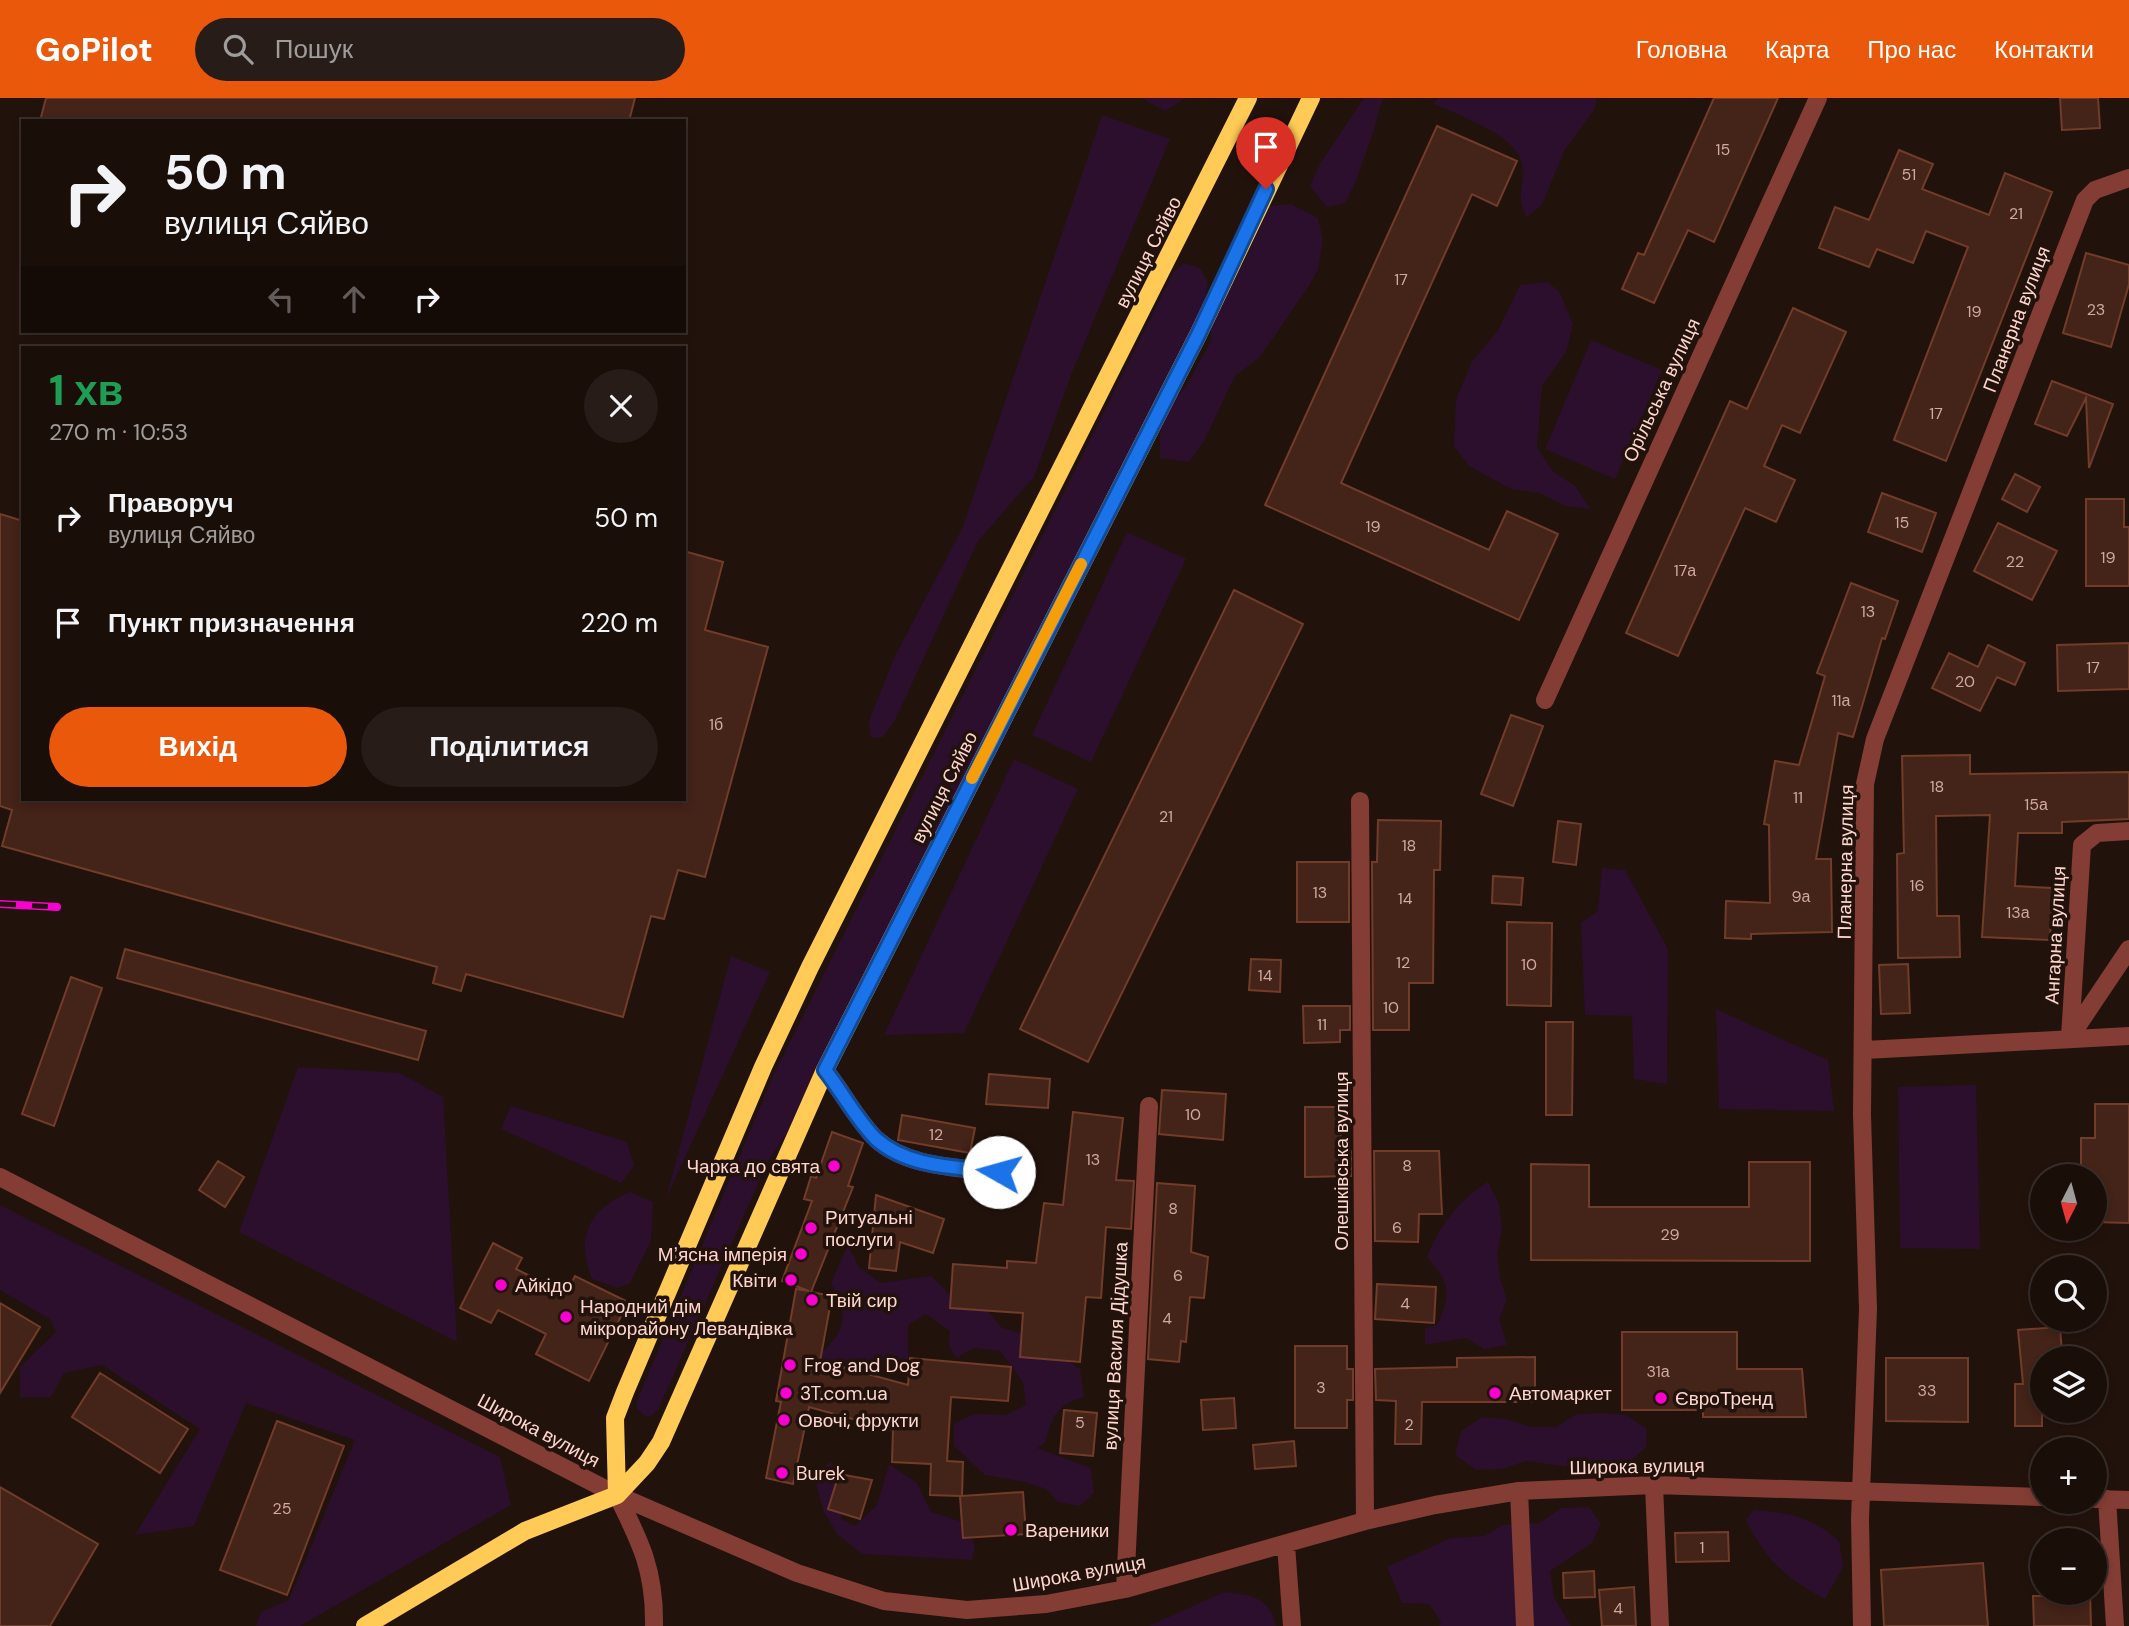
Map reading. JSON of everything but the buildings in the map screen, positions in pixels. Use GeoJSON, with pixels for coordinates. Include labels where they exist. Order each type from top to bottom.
{"type":"FeatureCollection","features":[{"type":"Feature","properties":{"kind":"main road","name":"вулиця Сяйво"},"geometry":{"type":"LineString","coordinates":[[617,1495],[615,1418],[763,1067],[810,967],[1248,98]]}},
{"type":"Feature","properties":{"kind":"main road","name":"вулиця Сяйво"},"geometry":{"type":"LineString","coordinates":[[617,1495],[647,1463],[661,1442],[825,1070],[1198,335],[1311,98]]}},
{"type":"Feature","properties":{"kind":"main road"},"geometry":{"type":"LineString","coordinates":[[365,1626],[525,1531],[617,1495]]}},
{"type":"Feature","properties":{"kind":"street","name":"Орільська вулиця"},"geometry":{"type":"LineString","coordinates":[[1545,700],[1818,98]]}},
{"type":"Feature","properties":{"kind":"street","name":"Планерна вулиця"},"geometry":{"type":"LineString","coordinates":[[1862,1626],[1861,1489],[1868,1309],[1863,1115],[1865,784],[1875,739],[2085,200],[2095,190],[2129,178]]}},
{"type":"Feature","properties":{"kind":"street","name":"Олешківська вулиця"},"geometry":{"type":"LineString","coordinates":[[1360,801],[1365,1521]]}},
{"type":"Feature","properties":{"kind":"street","name":"Ангарна вулиця"},"geometry":{"type":"LineString","coordinates":[[2070,1037],[2082,845],[2097,833],[2129,831]]}},
{"type":"Feature","properties":{"kind":"street","name":"Ангарна вулиця"},"geometry":{"type":"LineString","coordinates":[[2070,1037],[2129,949]]}},
{"type":"Feature","properties":{"kind":"street"},"geometry":{"type":"LineString","coordinates":[[1865,1050],[2070,1037],[2129,1036]]}},
{"type":"Feature","properties":{"kind":"street"},"geometry":{"type":"LineString","coordinates":[[825,1070],[875,1138],[892,1151],[922,1162],[999,1172]]}},
{"type":"Feature","properties":{"kind":"street","name":"вулиця Василя Дідушка"},"geometry":{"type":"LineString","coordinates":[[1125,1589],[1149,1106]]}},
{"type":"Feature","properties":{"kind":"street","name":"Широка вулиця"},"geometry":{"type":"LineString","coordinates":[[0,1177],[617,1495],[749,1554],[850,1592],[967,1618],[1125,1589],[1365,1521],[1435,1505],[1519,1491],[1654,1485],[1861,1489],[2030,1496]]}},
{"type":"Feature","properties":{"kind":"street"},"geometry":{"type":"LineString","coordinates":[[1654,1485],[1660,1626]]}},
{"type":"Feature","properties":{"kind":"street"},"geometry":{"type":"LineString","coordinates":[[1519,1491],[1525,1626]]}},
{"type":"Feature","properties":{"kind":"street","name":"вулиця Сяйво"},"geometry":{"type":"LineString","coordinates":[[617,1495],[644,1549],[655,1591],[654,1626]]}},
{"type":"Feature","properties":{"kind":"street"},"geometry":{"type":"LineString","coordinates":[[2107,1499],[2129,1500]]}},
{"type":"Feature","properties":{"kind":"street"},"geometry":{"type":"LineString","coordinates":[[2103,1514],[2115,1626]]}},
{"type":"Feature","properties":{"kind":"street"},"geometry":{"type":"LineString","coordinates":[[1286,1545],[1292,1626]]}},
{"type":"Feature","properties":{"kind":"shaded area"},"geometry":{"type":"Polygon","coordinates":[[[1141,98],[1185,98],[1165,111],[1141,98]]]}},
{"type":"Feature","properties":{"kind":"shaded area"},"geometry":{"type":"Polygon","coordinates":[[[1364,98],[1384,98],[1360,170],[1345,203],[1327,207],[1310,186],[1320,164],[1364,98]]]}},
{"type":"Feature","properties":{"kind":"shaded area"},"geometry":{"type":"Polygon","coordinates":[[[1438,98],[1597,98],[1594,110],[1564,151],[1542,205],[1527,217],[1522,204],[1523,171],[1518,154],[1486,128],[1434,104],[1438,98]]]}},
{"type":"Feature","properties":{"kind":"shaded area"},"geometry":{"type":"Polygon","coordinates":[[[1102,115],[1170,139],[1073,370],[1034,477],[978,541],[895,720],[883,737],[871,738],[869,721],[895,656],[962,529],[1102,115]]]}},
{"type":"Feature","properties":{"kind":"shaded area"},"geometry":{"type":"Polygon","coordinates":[[[1291,204],[1318,218],[1323,240],[1318,269],[1259,358],[1235,376],[1204,441],[1189,462],[1160,458],[1160,434],[1168,407],[1186,386],[1211,341],[1211,318],[1221,289],[1243,264],[1269,206],[1291,204]]]}},
{"type":"Feature","properties":{"kind":"shaded area"},"geometry":{"type":"Polygon","coordinates":[[[1184,263],[1200,268],[1208,282],[1202,318],[788,1131],[768,1161],[658,1410],[651,1416],[645,1416],[636,1408],[637,1401],[773,1076],[1174,271],[1184,263]]]}},
{"type":"Feature","properties":{"kind":"shaded area"},"geometry":{"type":"Polygon","coordinates":[[[1547,282],[1559,291],[1573,324],[1566,352],[1542,386],[1537,448],[1553,471],[1576,487],[1590,509],[1565,506],[1540,493],[1511,489],[1469,466],[1454,446],[1456,400],[1471,363],[1498,330],[1520,285],[1547,282]]]}},
{"type":"Feature","properties":{"kind":"shaded area"},"geometry":{"type":"Polygon","coordinates":[[[1591,340],[1662,370],[1615,479],[1545,449],[1591,340]]]}},
{"type":"Feature","properties":{"kind":"shaded area"},"geometry":{"type":"Polygon","coordinates":[[[1127,532],[1186,559],[1091,762],[1032,735],[1127,532]]]}},
{"type":"Feature","properties":{"kind":"shaded area"},"geometry":{"type":"Polygon","coordinates":[[[1014,759],[1078,789],[964,1033],[884,1035],[1014,759]]]}},
{"type":"Feature","properties":{"kind":"shaded area"},"geometry":{"type":"Polygon","coordinates":[[[1602,868],[1625,870],[1668,949],[1667,1084],[1634,1079],[1632,1016],[1585,1015],[1581,923],[1598,911],[1602,868]]]}},
{"type":"Feature","properties":{"kind":"shaded area"},"geometry":{"type":"Polygon","coordinates":[[[731,956],[770,972],[666,1199],[731,956]]]}},
{"type":"Feature","properties":{"kind":"shaded area"},"geometry":{"type":"Polygon","coordinates":[[[1716,1009],[1828,1060],[1834,1111],[1719,1109],[1716,1009]]]}},
{"type":"Feature","properties":{"kind":"shaded area"},"geometry":{"type":"Polygon","coordinates":[[[298,1067],[400,1073],[443,1097],[457,1342],[239,1232],[298,1067]]]}},
{"type":"Feature","properties":{"kind":"shaded area"},"geometry":{"type":"Polygon","coordinates":[[[1976,1085],[1980,1249],[1900,1248],[1898,1087],[1976,1085]]]}},
{"type":"Feature","properties":{"kind":"shaded area"},"geometry":{"type":"Polygon","coordinates":[[[511,1106],[627,1142],[634,1166],[621,1183],[501,1129],[511,1106]]]}},
{"type":"Feature","properties":{"kind":"shaded area"},"geometry":{"type":"Polygon","coordinates":[[[1488,1182],[1499,1204],[1502,1229],[1497,1254],[1500,1278],[1507,1300],[1499,1319],[1507,1345],[1484,1349],[1466,1338],[1425,1345],[1425,1329],[1438,1324],[1446,1296],[1444,1281],[1427,1257],[1452,1214],[1488,1182]]]}},
{"type":"Feature","properties":{"kind":"shaded area"},"geometry":{"type":"Polygon","coordinates":[[[630,1192],[653,1202],[651,1241],[630,1283],[617,1288],[592,1279],[585,1250],[586,1237],[595,1216],[604,1207],[630,1192]]]}},
{"type":"Feature","properties":{"kind":"shaded area"},"geometry":{"type":"Polygon","coordinates":[[[0,1205],[500,1457],[511,1505],[300,1626],[256,1626],[261,1612],[289,1600],[355,1440],[246,1403],[194,1526],[135,1535],[200,1429],[102,1365],[64,1373],[51,1397],[20,1397],[20,1367],[56,1332],[50,1319],[0,1290],[0,1205]]]}},
{"type":"Feature","properties":{"kind":"shaded area"},"geometry":{"type":"Polygon","coordinates":[[[848,1245],[859,1267],[880,1283],[931,1276],[948,1293],[977,1298],[1002,1328],[1031,1336],[1080,1369],[1084,1397],[1068,1403],[1057,1413],[1045,1443],[1037,1448],[1091,1468],[1094,1493],[1080,1506],[1058,1502],[1046,1489],[1025,1482],[985,1475],[954,1446],[954,1424],[974,1414],[1006,1415],[1026,1405],[1023,1382],[1000,1351],[974,1348],[956,1358],[949,1345],[950,1331],[926,1314],[908,1325],[908,1372],[873,1372],[853,1366],[836,1387],[805,1369],[834,1340],[839,1331],[842,1311],[831,1283],[848,1245]]]}},
{"type":"Feature","properties":{"kind":"shaded area"},"geometry":{"type":"Polygon","coordinates":[[[1577,1414],[1626,1415],[1647,1429],[1646,1447],[1627,1464],[1576,1468],[1526,1461],[1502,1469],[1476,1470],[1455,1455],[1461,1431],[1482,1417],[1507,1419],[1530,1427],[1556,1427],[1577,1414]]]}},
{"type":"Feature","properties":{"kind":"shaded area"},"geometry":{"type":"Polygon","coordinates":[[[830,1462],[840,1471],[841,1519],[855,1526],[877,1505],[889,1464],[917,1483],[931,1512],[965,1523],[975,1546],[972,1560],[862,1554],[837,1534],[824,1512],[814,1477],[830,1462]]]}},
{"type":"Feature","properties":{"kind":"shaded area"},"geometry":{"type":"Polygon","coordinates":[[[1589,1507],[1601,1524],[1592,1543],[1550,1571],[1554,1597],[1571,1626],[1439,1626],[1441,1622],[1429,1604],[1402,1603],[1387,1567],[1451,1538],[1484,1536],[1503,1525],[1539,1523],[1561,1508],[1589,1507]]]}},
{"type":"Feature","properties":{"kind":"shaded area"},"geometry":{"type":"Polygon","coordinates":[[[1754,1510],[1800,1517],[1819,1526],[1839,1541],[1843,1567],[1825,1599],[1778,1567],[1761,1547],[1746,1520],[1754,1510]]]}},
{"type":"Feature","properties":{"kind":"shaded area"},"geometry":{"type":"Polygon","coordinates":[[[1224,1592],[1258,1599],[1269,1608],[1276,1626],[1149,1626],[1224,1592]]]}},
{"type":"Feature","properties":{"kind":"railway"},"geometry":{"type":"LineString","coordinates":[[0,904],[57,907]]}},
{"type":"Feature","properties":{"kind":"slow traffic"},"geometry":{"type":"LineString","coordinates":[[972,778],[1081,564]]}},
{"type":"Feature","properties":{"kind":"place","name":"Чарка до свята"},"geometry":{"type":"Point","coordinates":[834,1166]}},
{"type":"Feature","properties":{"kind":"place","name":"Ритуальні послуги"},"geometry":{"type":"Point","coordinates":[811,1228]}},
{"type":"Feature","properties":{"kind":"place","name":"Мʼясна імперія"},"geometry":{"type":"Point","coordinates":[801,1254]}},
{"type":"Feature","properties":{"kind":"place","name":"Квіти"},"geometry":{"type":"Point","coordinates":[791,1280]}},
{"type":"Feature","properties":{"kind":"place","name":"Айкідо"},"geometry":{"type":"Point","coordinates":[501,1285]}},
{"type":"Feature","properties":{"kind":"place","name":"Твій сир"},"geometry":{"type":"Point","coordinates":[812,1300]}},
{"type":"Feature","properties":{"kind":"place","name":"Народний дім мікрорайону Левандівка"},"geometry":{"type":"Point","coordinates":[566,1317]}},
{"type":"Feature","properties":{"kind":"place","name":"Frog and Dog"},"geometry":{"type":"Point","coordinates":[790,1365]}},
{"type":"Feature","properties":{"kind":"place","name":"3T.com.ua"},"geometry":{"type":"Point","coordinates":[786,1393]}},
{"type":"Feature","properties":{"kind":"place","name":"Автомаркет"},"geometry":{"type":"Point","coordinates":[1495,1393]}},
{"type":"Feature","properties":{"kind":"place","name":"ЄвроТренд"},"geometry":{"type":"Point","coordinates":[1661,1398]}},
{"type":"Feature","properties":{"kind":"place","name":"Овочі, фрукти"},"geometry":{"type":"Point","coordinates":[784,1420]}},
{"type":"Feature","properties":{"kind":"place","name":"Burek"},"geometry":{"type":"Point","coordinates":[782,1473]}},
{"type":"Feature","properties":{"kind":"place","name":"Вареники"},"geometry":{"type":"Point","coordinates":[1011,1530]}},
{"type":"Feature","properties":{"kind":"route"},"geometry":{"type":"LineString","coordinates":[[999,1172],[922,1162],[892,1151],[875,1138],[825,1070],[1198,335],[1266,189]]}}]}
